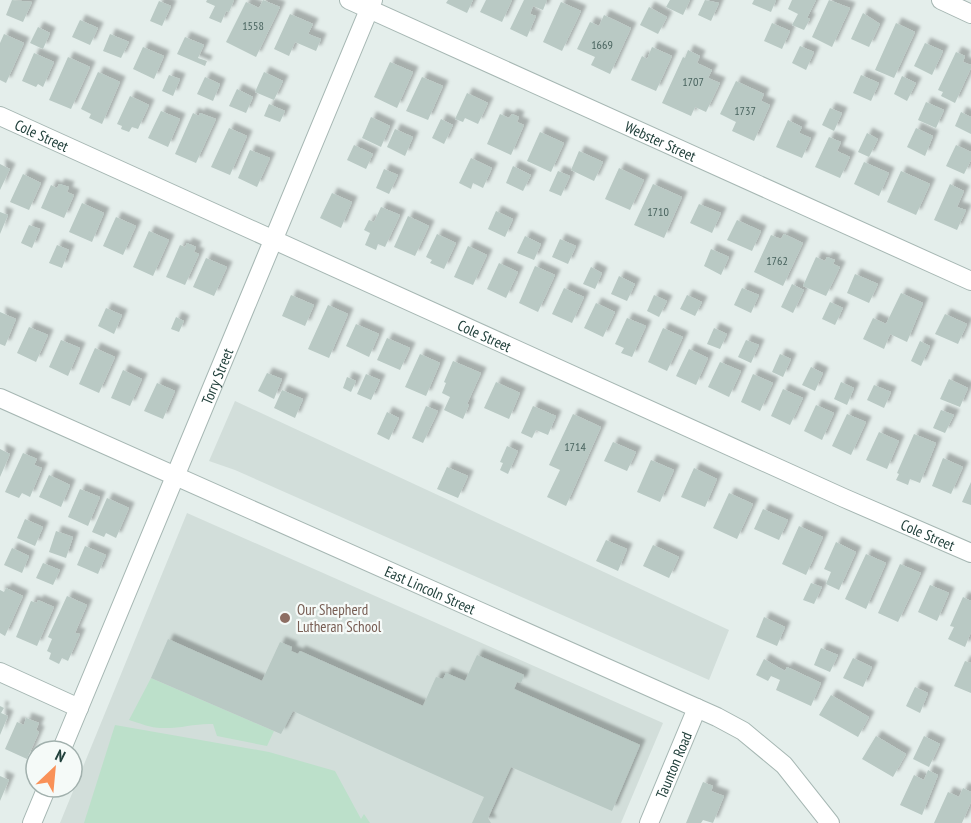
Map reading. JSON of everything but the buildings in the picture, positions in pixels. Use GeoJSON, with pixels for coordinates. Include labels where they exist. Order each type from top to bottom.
{"type":"FeatureCollection","features":[{"type":"Feature","properties":{"kind":"street","name":"Webster Street"},"geometry":{"type":"LineString","coordinates":[[349,0],[372,4],[971,282]]}},
{"type":"Feature","properties":{"kind":"street"},"geometry":{"type":"LineString","coordinates":[[941,0],[971,14]]}},
{"type":"Feature","properties":{"kind":"street","name":"Torry Street"},"geometry":{"type":"LineString","coordinates":[[66,739],[372,4]]}},
{"type":"Feature","properties":{"kind":"street","name":"Cole Street"},"geometry":{"type":"LineString","coordinates":[[0,116],[275,238],[844,498],[971,553]]}},
{"type":"Feature","properties":{"kind":"street","name":"East Lincoln Street"},"geometry":{"type":"LineString","coordinates":[[0,398],[697,708],[743,731],[784,765],[830,823]]}},
{"type":"Feature","properties":{"kind":"street"},"geometry":{"type":"LineString","coordinates":[[0,672],[79,708]]}},
{"type":"Feature","properties":{"kind":"street","name":"Taunton Road"},"geometry":{"type":"LineString","coordinates":[[649,823],[697,708]]}},
{"type":"Feature","properties":{"kind":"street"},"geometry":{"type":"LineString","coordinates":[[32,823],[42,799]]}},
{"type":"Feature","properties":{"kind":"shaded area"},"geometry":{"type":"Polygon","coordinates":[[[235,401],[729,630],[709,680],[235,470],[209,461],[235,401]]]}},
{"type":"Feature","properties":{"kind":"shaded area","name":"Our Shepherd Lutheran School"},"geometry":{"type":"Polygon","coordinates":[[[187,513],[663,723],[621,823],[60,823],[70,799],[84,799],[84,764],[187,513]]]}},
{"type":"Feature","properties":{"kind":"green space"},"geometry":{"type":"Polygon","coordinates":[[[151,678],[274,731],[267,746],[217,736],[213,724],[161,728],[129,720],[151,678]]]}},
{"type":"Feature","properties":{"kind":"green space"},"geometry":{"type":"Polygon","coordinates":[[[115,725],[269,752],[335,771],[361,819],[364,814],[370,823],[84,823],[115,725]]]}},
{"type":"Feature","properties":{"kind":"place","name":"Our Shepherd Lutheran School"},"geometry":{"type":"Point","coordinates":[285,618]}}]}
